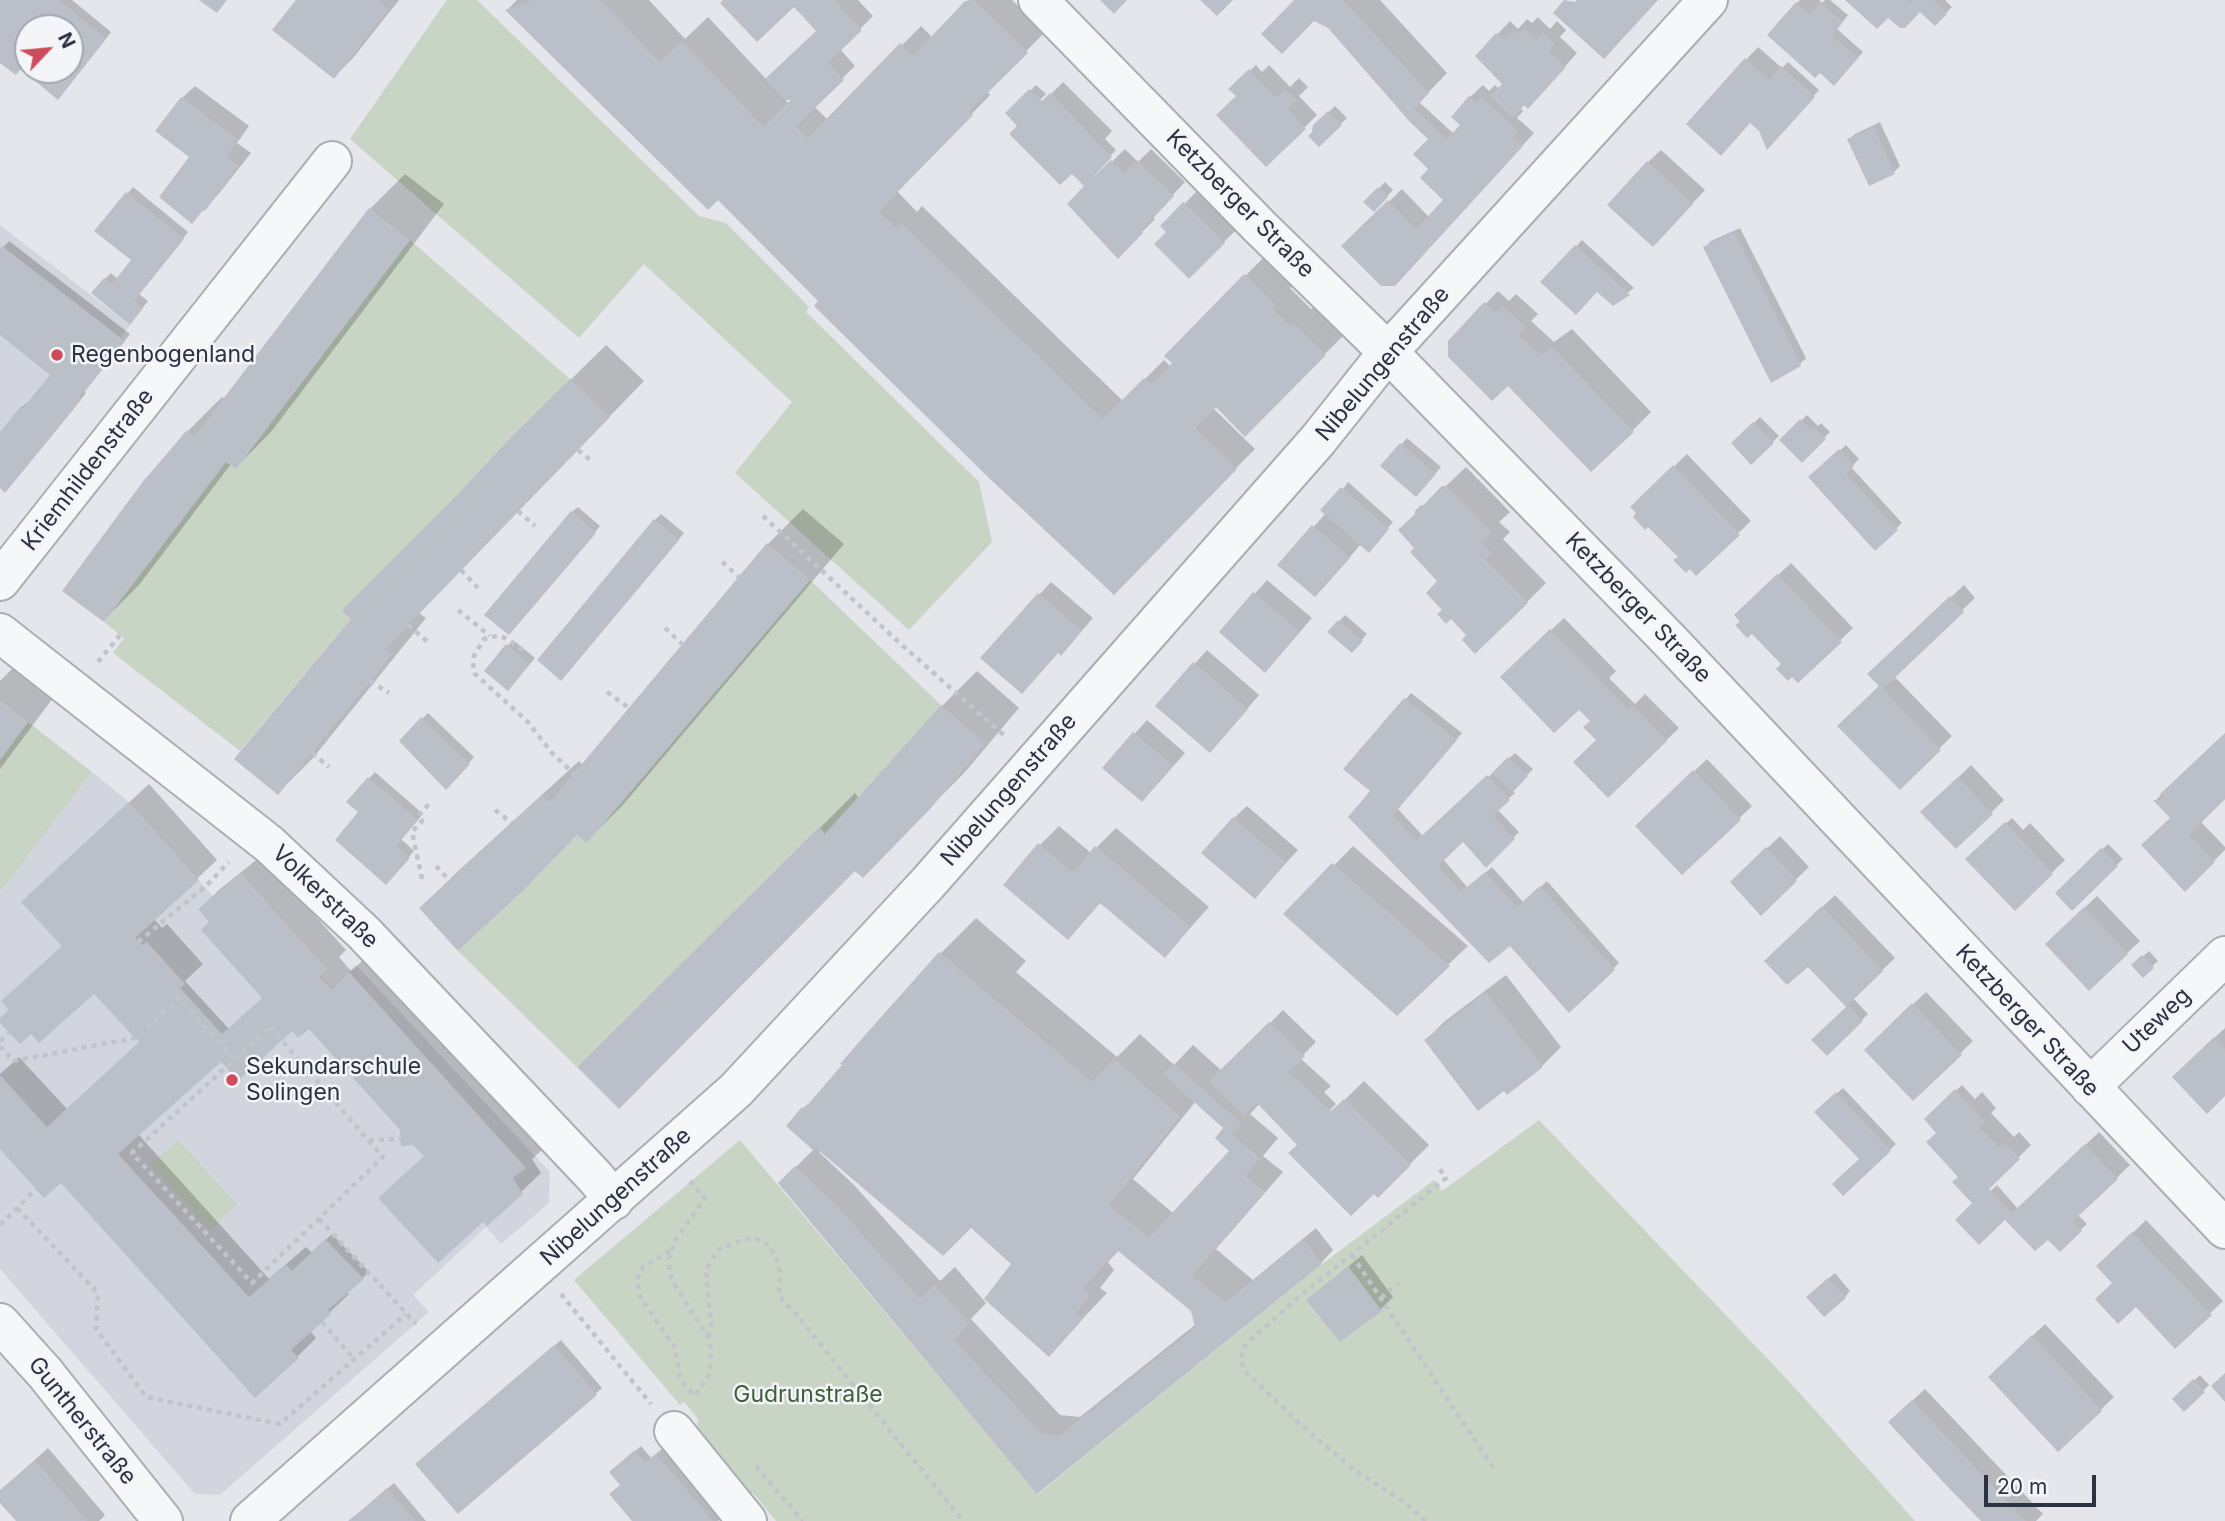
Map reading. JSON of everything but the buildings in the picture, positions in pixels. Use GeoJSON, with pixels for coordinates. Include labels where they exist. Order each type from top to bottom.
{"type":"FeatureCollection","features":[{"type":"Feature","properties":{"kind":"street","name":"Ketzberger Straße"},"geometry":{"type":"LineString","coordinates":[[1038,0],[1670,641],[2225,1229]]}},
{"type":"Feature","properties":{"kind":"street","name":"Nibelungenstraße"},"geometry":{"type":"LineString","coordinates":[[250,1521],[736,1090],[928,883],[1318,440],[1388,352],[1709,0]]}},
{"type":"Feature","properties":{"kind":"street","name":"Kriemhildenstraße"},"geometry":{"type":"LineString","coordinates":[[0,581],[332,161]]}},
{"type":"Feature","properties":{"kind":"street","name":"Volkerstraße"},"geometry":{"type":"LineString","coordinates":[[0,632],[256,833],[364,933],[614,1200]]}},
{"type":"Feature","properties":{"kind":"street","name":"Uteweg"},"geometry":{"type":"LineString","coordinates":[[2090,1087],[2225,956]]}},
{"type":"Feature","properties":{"kind":"street","name":"Guntherstraße"},"geometry":{"type":"LineString","coordinates":[[0,1323],[45,1373],[163,1521]]}},
{"type":"Feature","properties":{"kind":"street"},"geometry":{"type":"LineString","coordinates":[[674,1431],[747,1521]]}},
{"type":"Feature","properties":{"kind":"path"},"geometry":{"type":"LineString","coordinates":[[578,450],[593,462]]}},
{"type":"Feature","properties":{"kind":"path"},"geometry":{"type":"LineString","coordinates":[[518,511],[535,526]]}},
{"type":"Feature","properties":{"kind":"path"},"geometry":{"type":"LineString","coordinates":[[763,516],[903,646],[1033,761]]}},
{"type":"Feature","properties":{"kind":"path"},"geometry":{"type":"LineString","coordinates":[[722,562],[739,577]]}},
{"type":"Feature","properties":{"kind":"path"},"geometry":{"type":"LineString","coordinates":[[461,570],[478,588]]}},
{"type":"Feature","properties":{"kind":"path"},"geometry":{"type":"LineString","coordinates":[[458,610],[490,637]]}},
{"type":"Feature","properties":{"kind":"path"},"geometry":{"type":"LineString","coordinates":[[408,625],[429,643]]}},
{"type":"Feature","properties":{"kind":"path"},"geometry":{"type":"LineString","coordinates":[[665,628],[682,644]]}},
{"type":"Feature","properties":{"kind":"path"},"geometry":{"type":"LineString","coordinates":[[523,650],[505,638],[484,639],[474,656],[475,674],[527,722],[553,754],[574,774]]}},
{"type":"Feature","properties":{"kind":"path"},"geometry":{"type":"LineString","coordinates":[[370,681],[389,693]]}},
{"type":"Feature","properties":{"kind":"path"},"geometry":{"type":"LineString","coordinates":[[607,692],[629,708]]}},
{"type":"Feature","properties":{"kind":"path"},"geometry":{"type":"LineString","coordinates":[[312,753],[329,767]]}},
{"type":"Feature","properties":{"kind":"path"},"geometry":{"type":"LineString","coordinates":[[422,878],[412,832],[422,821],[418,816],[429,804]]}},
{"type":"Feature","properties":{"kind":"path"},"geometry":{"type":"LineString","coordinates":[[495,810],[512,823]]}},
{"type":"Feature","properties":{"kind":"path"},"geometry":{"type":"LineString","coordinates":[[138,942],[205,887],[256,833]]}},
{"type":"Feature","properties":{"kind":"path"},"geometry":{"type":"LineString","coordinates":[[436,866],[450,881]]}},
{"type":"Feature","properties":{"kind":"path"},"geometry":{"type":"LineString","coordinates":[[9,1033],[0,1044],[13,1061],[135,1038],[179,998],[235,1060]]}},
{"type":"Feature","properties":{"kind":"path"},"geometry":{"type":"LineString","coordinates":[[270,1027],[383,1157],[252,1283],[132,1153],[235,1060],[270,1027]]}},
{"type":"Feature","properties":{"kind":"path"},"geometry":{"type":"LineString","coordinates":[[368,1140],[401,1139]]}},
{"type":"Feature","properties":{"kind":"path"},"geometry":{"type":"LineString","coordinates":[[1426,1521],[1403,1501],[1354,1470],[1300,1424],[1244,1370],[1241,1358],[1246,1344],[1446,1178],[1437,1164]]}},
{"type":"Feature","properties":{"kind":"path"},"geometry":{"type":"LineString","coordinates":[[690,1181],[705,1198],[670,1251],[644,1266],[637,1280],[640,1297],[675,1348],[680,1379],[701,1404]]}},
{"type":"Feature","properties":{"kind":"path"},"geometry":{"type":"LineString","coordinates":[[0,1225],[36,1189]]}},
{"type":"Feature","properties":{"kind":"path"},"geometry":{"type":"LineString","coordinates":[[17,1208],[98,1293],[96,1329],[146,1397],[280,1424],[406,1314]]}},
{"type":"Feature","properties":{"kind":"path"},"geometry":{"type":"LineString","coordinates":[[320,1219],[406,1314],[443,1350]]}},
{"type":"Feature","properties":{"kind":"path"},"geometry":{"type":"LineString","coordinates":[[708,1337],[711,1325],[706,1270],[715,1256],[720,1249],[734,1241],[757,1239],[769,1245],[777,1260],[780,1273],[779,1293],[783,1301],[963,1521]]}},
{"type":"Feature","properties":{"kind":"path"},"geometry":{"type":"LineString","coordinates":[[670,1251],[669,1266],[674,1284],[708,1337],[711,1350],[709,1375],[695,1396]]}},
{"type":"Feature","properties":{"kind":"path"},"geometry":{"type":"LineString","coordinates":[[1352,1255],[1494,1469]]}},
{"type":"Feature","properties":{"kind":"path"},"geometry":{"type":"LineString","coordinates":[[539,1266],[674,1431]]}},
{"type":"Feature","properties":{"kind":"path"},"geometry":{"type":"LineString","coordinates":[[1381,1298],[1399,1283]]}},
{"type":"Feature","properties":{"kind":"path"},"geometry":{"type":"LineString","coordinates":[[322,1322],[354,1359]]}},
{"type":"Feature","properties":{"kind":"path"},"geometry":{"type":"LineString","coordinates":[[754,1464],[803,1521]]}},
{"type":"Feature","properties":{"kind":"shaded area","name":"Regenbogenland"},"geometry":{"type":"Polygon","coordinates":[[[0,225],[130,325],[121,337],[125,341],[5,493],[0,488],[0,225]]]}},
{"type":"Feature","properties":{"kind":"shaded area","name":"Sekundarschule Solingen"},"geometry":{"type":"Polygon","coordinates":[[[92,772],[129,802],[213,896],[241,873],[328,970],[321,977],[331,988],[356,965],[550,1172],[549,1203],[501,1244],[486,1227],[413,1295],[429,1312],[220,1495],[195,1494],[0,1269],[0,893],[92,772]]]}},
{"type":"Feature","properties":{"kind":"green space"},"geometry":{"type":"Polygon","coordinates":[[[447,0],[477,0],[699,216],[726,223],[809,307],[806,312],[979,482],[992,542],[909,630],[735,473],[792,402],[644,264],[579,338],[350,139],[447,0]]]}},
{"type":"Feature","properties":{"kind":"green space"},"geometry":{"type":"Polygon","coordinates":[[[410,240],[570,379],[341,611],[351,619],[240,751],[113,653],[124,638],[104,622],[226,462],[236,469],[410,240]]]}},
{"type":"Feature","properties":{"kind":"green space"},"geometry":{"type":"Polygon","coordinates":[[[810,580],[941,705],[825,834],[819,827],[577,1067],[458,951],[524,890],[577,835],[587,843],[810,580]]]}},
{"type":"Feature","properties":{"kind":"green space"},"geometry":{"type":"Polygon","coordinates":[[[28,722],[92,772],[0,893],[0,760],[28,722]]]}},
{"type":"Feature","properties":{"kind":"green space","name":"Gudrunstraße"},"geometry":{"type":"Polygon","coordinates":[[[1539,1120],[1786,1378],[1915,1521],[776,1521],[753,1493],[737,1494],[695,1443],[698,1419],[684,1402],[680,1405],[574,1280],[740,1140],[1038,1494],[1322,1264],[1434,1180],[1442,1191],[1539,1120]]]}},
{"type":"Feature","properties":{"kind":"green space"},"geometry":{"type":"Polygon","coordinates":[[[178,1140],[237,1204],[210,1230],[151,1164],[178,1140]]]}},
{"type":"Feature","properties":{"kind":"place","name":"Regenbogenland"},"geometry":{"type":"Point","coordinates":[57,355]}},
{"type":"Feature","properties":{"kind":"place","name":"Sekundarschule Solingen"},"geometry":{"type":"Point","coordinates":[232,1080]}}]}
